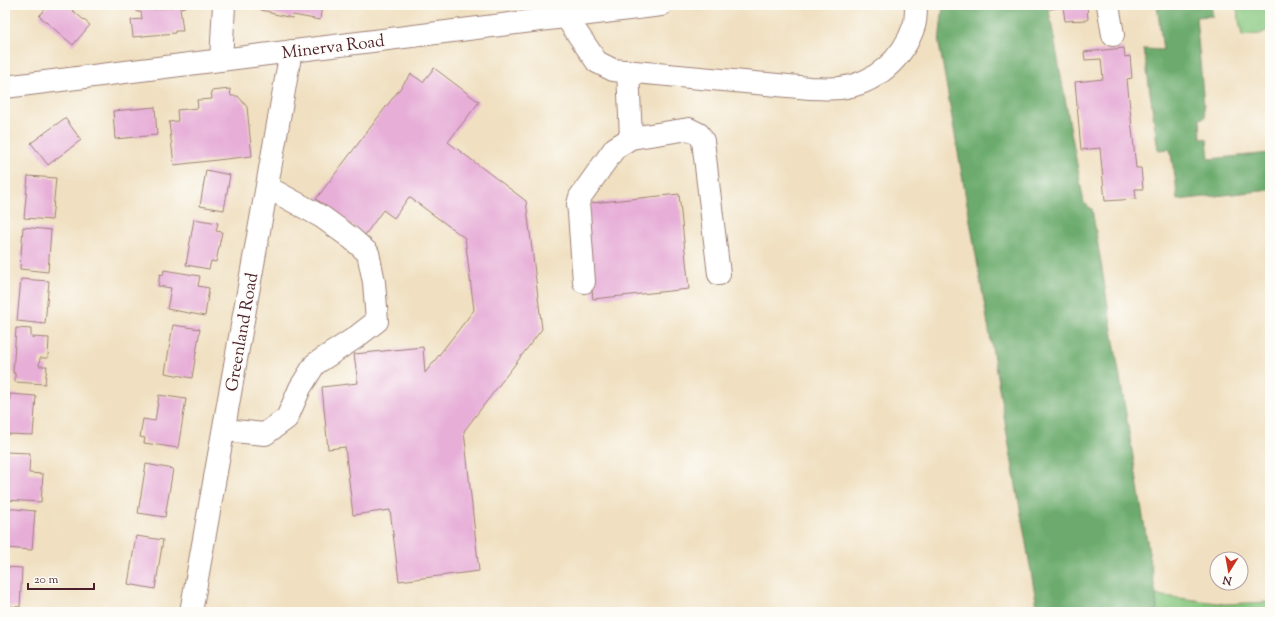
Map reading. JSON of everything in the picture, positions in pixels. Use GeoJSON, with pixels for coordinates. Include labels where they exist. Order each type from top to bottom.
{"type":"FeatureCollection","features":[{"type":"Feature","properties":{"kind":"street"},"geometry":{"type":"LineString","coordinates":[[221,60],[224,5]]}},
{"type":"Feature","properties":{"kind":"street","name":"Minerva Road"},"geometry":{"type":"LineString","coordinates":[[5,87],[661,5]]}},
{"type":"Feature","properties":{"kind":"street"},"geometry":{"type":"LineString","coordinates":[[566,17],[597,62],[613,70],[810,88],[840,88],[863,83],[886,69],[903,51],[914,26],[916,5]]}},
{"type":"Feature","properties":{"kind":"street"},"geometry":{"type":"LineString","coordinates":[[1108,5],[1113,35]]}},
{"type":"Feature","properties":{"kind":"street","name":"Greenland Road"},"geometry":{"type":"LineString","coordinates":[[191,612],[291,51]]}},
{"type":"Feature","properties":{"kind":"street"},"geometry":{"type":"LineString","coordinates":[[628,71],[631,138]]}},
{"type":"Feature","properties":{"kind":"street"},"geometry":{"type":"LineString","coordinates":[[584,282],[578,204],[580,197],[615,148],[623,142],[631,138],[689,129],[699,134],[703,141],[719,274]]}},
{"type":"Feature","properties":{"kind":"street"},"geometry":{"type":"LineString","coordinates":[[224,430],[265,434],[287,418],[300,388],[315,364],[355,338],[377,321],[374,282],[368,253],[351,238],[322,217],[267,187]]}},
{"type":"Feature","properties":{"kind":"green space"},"geometry":{"type":"Polygon","coordinates":[[[943,5],[1048,5],[1084,203],[1092,209],[1156,595],[1157,612],[1038,612],[939,43],[943,5]]]}},
{"type":"Feature","properties":{"kind":"green space"},"geometry":{"type":"Polygon","coordinates":[[[1157,5],[1211,5],[1213,16],[1196,17],[1205,117],[1200,119],[1201,138],[1207,139],[1209,159],[1270,153],[1270,190],[1177,200],[1176,183],[1170,149],[1158,150],[1144,49],[1163,50],[1157,5]]]}},
{"type":"Feature","properties":{"kind":"green space"},"geometry":{"type":"Polygon","coordinates":[[[1236,5],[1270,5],[1270,29],[1260,34],[1242,36],[1236,5]]]}},
{"type":"Feature","properties":{"kind":"green space"},"geometry":{"type":"Polygon","coordinates":[[[1156,595],[1225,604],[1270,602],[1270,612],[1157,612],[1156,595]]]}},
{"type":"Feature","properties":{"kind":"building"},"geometry":{"type":"Polygon","coordinates":[[[49,5],[66,5],[90,25],[73,45],[39,16],[49,5]]]}},
{"type":"Feature","properties":{"kind":"building"},"geometry":{"type":"Polygon","coordinates":[[[136,5],[148,5],[149,10],[172,7],[172,5],[186,5],[186,7],[180,8],[183,31],[133,37],[131,20],[142,19],[141,12],[137,12],[136,5]]]}},
{"type":"Feature","properties":{"kind":"building"},"geometry":{"type":"Polygon","coordinates":[[[262,5],[322,5],[320,20],[293,15],[292,18],[270,13],[261,10],[262,5]]]}},
{"type":"Feature","properties":{"kind":"building"},"geometry":{"type":"Polygon","coordinates":[[[1050,5],[1087,5],[1088,20],[1065,21],[1063,7],[1050,9],[1050,5]]]}},
{"type":"Feature","properties":{"kind":"building"},"geometry":{"type":"Polygon","coordinates":[[[1124,48],[1125,57],[1130,56],[1132,78],[1127,79],[1136,168],[1141,168],[1143,189],[1135,189],[1136,199],[1105,201],[1100,148],[1081,150],[1075,82],[1103,79],[1101,59],[1085,60],[1084,52],[1124,48]]]}},
{"type":"Feature","properties":{"kind":"building"},"geometry":{"type":"Polygon","coordinates":[[[434,68],[479,102],[448,142],[526,201],[542,329],[464,431],[479,571],[399,581],[390,510],[353,515],[345,447],[328,449],[322,387],[358,383],[354,354],[423,347],[425,373],[474,310],[465,238],[409,197],[394,218],[383,210],[365,235],[316,199],[411,74],[423,82],[434,68]]]}},
{"type":"Feature","properties":{"kind":"building"},"geometry":{"type":"Polygon","coordinates":[[[230,89],[231,96],[238,96],[247,107],[252,156],[174,165],[169,122],[178,121],[177,110],[198,108],[197,100],[212,99],[211,91],[230,89]]]}},
{"type":"Feature","properties":{"kind":"building"},"geometry":{"type":"Polygon","coordinates":[[[155,107],[157,135],[115,139],[113,111],[155,107]]]}},
{"type":"Feature","properties":{"kind":"building"},"geometry":{"type":"Polygon","coordinates":[[[65,118],[81,140],[48,165],[31,143],[65,118]]]}},
{"type":"Feature","properties":{"kind":"building"},"geometry":{"type":"Polygon","coordinates":[[[206,170],[230,175],[224,210],[200,206],[206,170]]]}},
{"type":"Feature","properties":{"kind":"building"},"geometry":{"type":"Polygon","coordinates":[[[28,176],[56,178],[52,220],[24,218],[28,176]]]}},
{"type":"Feature","properties":{"kind":"building"},"geometry":{"type":"Polygon","coordinates":[[[679,194],[689,289],[593,299],[582,204],[679,194]]]}},
{"type":"Feature","properties":{"kind":"building"},"geometry":{"type":"Polygon","coordinates":[[[194,219],[218,223],[216,231],[222,232],[216,262],[211,261],[209,269],[186,265],[194,219]]]}},
{"type":"Feature","properties":{"kind":"building"},"geometry":{"type":"Polygon","coordinates":[[[23,227],[51,230],[48,272],[20,269],[23,227]]]}},
{"type":"Feature","properties":{"kind":"building"},"geometry":{"type":"Polygon","coordinates":[[[164,270],[200,276],[198,286],[209,288],[205,316],[167,309],[171,288],[158,286],[160,274],[163,275],[164,270]]]}},
{"type":"Feature","properties":{"kind":"building"},"geometry":{"type":"Polygon","coordinates":[[[21,279],[49,281],[45,324],[17,321],[21,279]]]}},
{"type":"Feature","properties":{"kind":"building"},"geometry":{"type":"Polygon","coordinates":[[[173,325],[200,329],[192,378],[165,373],[173,325]]]}},
{"type":"Feature","properties":{"kind":"building"},"geometry":{"type":"Polygon","coordinates":[[[16,328],[31,329],[31,337],[49,338],[48,358],[40,358],[39,366],[47,366],[45,384],[15,382],[15,373],[13,373],[16,328]]]}},
{"type":"Feature","properties":{"kind":"building"},"geometry":{"type":"Polygon","coordinates":[[[10,394],[36,396],[33,435],[7,434],[10,394]]]}},
{"type":"Feature","properties":{"kind":"building"},"geometry":{"type":"Polygon","coordinates":[[[159,395],[186,399],[178,448],[144,443],[145,438],[140,437],[143,419],[155,421],[159,395]]]}},
{"type":"Feature","properties":{"kind":"building"},"geometry":{"type":"Polygon","coordinates":[[[5,452],[30,453],[29,473],[43,474],[41,502],[5,500],[5,452]]]}},
{"type":"Feature","properties":{"kind":"building"},"geometry":{"type":"Polygon","coordinates":[[[146,464],[173,469],[165,517],[138,513],[146,464]]]}},
{"type":"Feature","properties":{"kind":"building"},"geometry":{"type":"Polygon","coordinates":[[[5,508],[35,511],[32,550],[5,548],[5,508]]]}},
{"type":"Feature","properties":{"kind":"building"},"geometry":{"type":"Polygon","coordinates":[[[136,536],[163,540],[155,589],[128,584],[136,536]]]}},
{"type":"Feature","properties":{"kind":"building"},"geometry":{"type":"Polygon","coordinates":[[[5,567],[22,568],[20,607],[5,606],[5,567]]]}}]}
